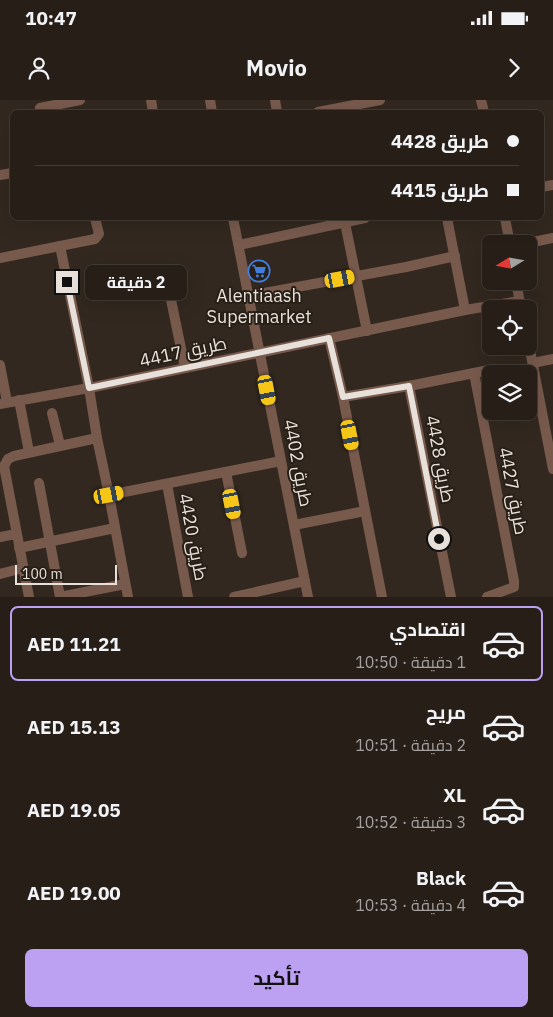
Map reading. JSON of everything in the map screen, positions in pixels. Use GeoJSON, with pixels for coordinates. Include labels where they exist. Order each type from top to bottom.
{"type":"FeatureCollection","features":[{"type":"Feature","properties":{"kind":"street"},"geometry":{"type":"LineString","coordinates":[[40,107],[80,100]]}},
{"type":"Feature","properties":{"kind":"street"},"geometry":{"type":"LineString","coordinates":[[329,110],[376,101]]}},
{"type":"Feature","properties":{"kind":"street"},"geometry":{"type":"LineString","coordinates":[[0,258],[97,238],[99,234],[96,220]]}},
{"type":"Feature","properties":{"kind":"street","name":"طريق 4402"},"geometry":{"type":"LineString","coordinates":[[233,220],[308,597]]}},
{"type":"Feature","properties":{"kind":"street"},"geometry":{"type":"LineString","coordinates":[[239,245],[345,220],[367,331]]}},
{"type":"Feature","properties":{"kind":"street"},"geometry":{"type":"LineString","coordinates":[[447,220],[465,310]]}},
{"type":"Feature","properties":{"kind":"street"},"geometry":{"type":"LineString","coordinates":[[505,220],[508,235]]}},
{"type":"Feature","properties":{"kind":"street"},"geometry":{"type":"LineString","coordinates":[[538,241],[553,238]]}},
{"type":"Feature","properties":{"kind":"street"},"geometry":{"type":"LineString","coordinates":[[60,246],[128,597]]}},
{"type":"Feature","properties":{"kind":"street"},"geometry":{"type":"LineString","coordinates":[[248,296],[455,256]]}},
{"type":"Feature","properties":{"kind":"street"},"geometry":{"type":"LineString","coordinates":[[169,290],[184,368]]}},
{"type":"Feature","properties":{"kind":"street","name":"طريق 4417"},"geometry":{"type":"LineString","coordinates":[[4,403],[89,388],[465,310],[482,308]]}},
{"type":"Feature","properties":{"kind":"street"},"geometry":{"type":"LineString","coordinates":[[329,338],[343,397],[382,597]]}},
{"type":"Feature","properties":{"kind":"street"},"geometry":{"type":"LineString","coordinates":[[531,355],[533,363],[553,359]]}},
{"type":"Feature","properties":{"kind":"street"},"geometry":{"type":"LineString","coordinates":[[0,365],[4,403]]}},
{"type":"Feature","properties":{"kind":"street"},"geometry":{"type":"LineString","coordinates":[[343,397],[482,371]]}},
{"type":"Feature","properties":{"kind":"street","name":"طريق 4427"},"geometry":{"type":"LineString","coordinates":[[474,373],[514,581],[514,587],[487,597]]}},
{"type":"Feature","properties":{"kind":"street","name":"طريق 4428"},"geometry":{"type":"LineString","coordinates":[[409,386],[451,597]]}},
{"type":"Feature","properties":{"kind":"street"},"geometry":{"type":"LineString","coordinates":[[19,400],[29,452]]}},
{"type":"Feature","properties":{"kind":"street"},"geometry":{"type":"LineString","coordinates":[[537,407],[553,469]]}},
{"type":"Feature","properties":{"kind":"street"},"geometry":{"type":"LineString","coordinates":[[52,413],[60,446]]}},
{"type":"Feature","properties":{"kind":"street"},"geometry":{"type":"LineString","coordinates":[[29,597],[16,534],[4,497],[1,463],[29,452],[97,438]]}},
{"type":"Feature","properties":{"kind":"street"},"geometry":{"type":"LineString","coordinates":[[109,495],[281,461]]}},
{"type":"Feature","properties":{"kind":"street"},"geometry":{"type":"LineString","coordinates":[[226,472],[242,552]]}},
{"type":"Feature","properties":{"kind":"street"},"geometry":{"type":"LineString","coordinates":[[39,483],[49,542],[64,597],[125,584]]}},
{"type":"Feature","properties":{"kind":"street","name":"طريق 4420"},"geometry":{"type":"LineString","coordinates":[[167,484],[188,597]]}},
{"type":"Feature","properties":{"kind":"street"},"geometry":{"type":"LineString","coordinates":[[294,525],[365,511]]}},
{"type":"Feature","properties":{"kind":"street"},"geometry":{"type":"LineString","coordinates":[[19,548],[115,528]]}},
{"type":"Feature","properties":{"kind":"street"},"geometry":{"type":"LineString","coordinates":[[0,537],[16,534]]}},
{"type":"Feature","properties":{"kind":"street"},"geometry":{"type":"LineString","coordinates":[[0,574],[23,568]]}},
{"type":"Feature","properties":{"kind":"street"},"geometry":{"type":"LineString","coordinates":[[234,597],[305,581]]}},
{"type":"Feature","properties":{"kind":"place","name":"Alentiaash Supermarket"},"geometry":{"type":"Point","coordinates":[259,271]}},
{"type":"Feature","properties":{"kind":"route"},"geometry":{"type":"LineString","coordinates":[[67,282],[89,388],[329,338],[343,397],[409,386],[439,539]]}}]}
